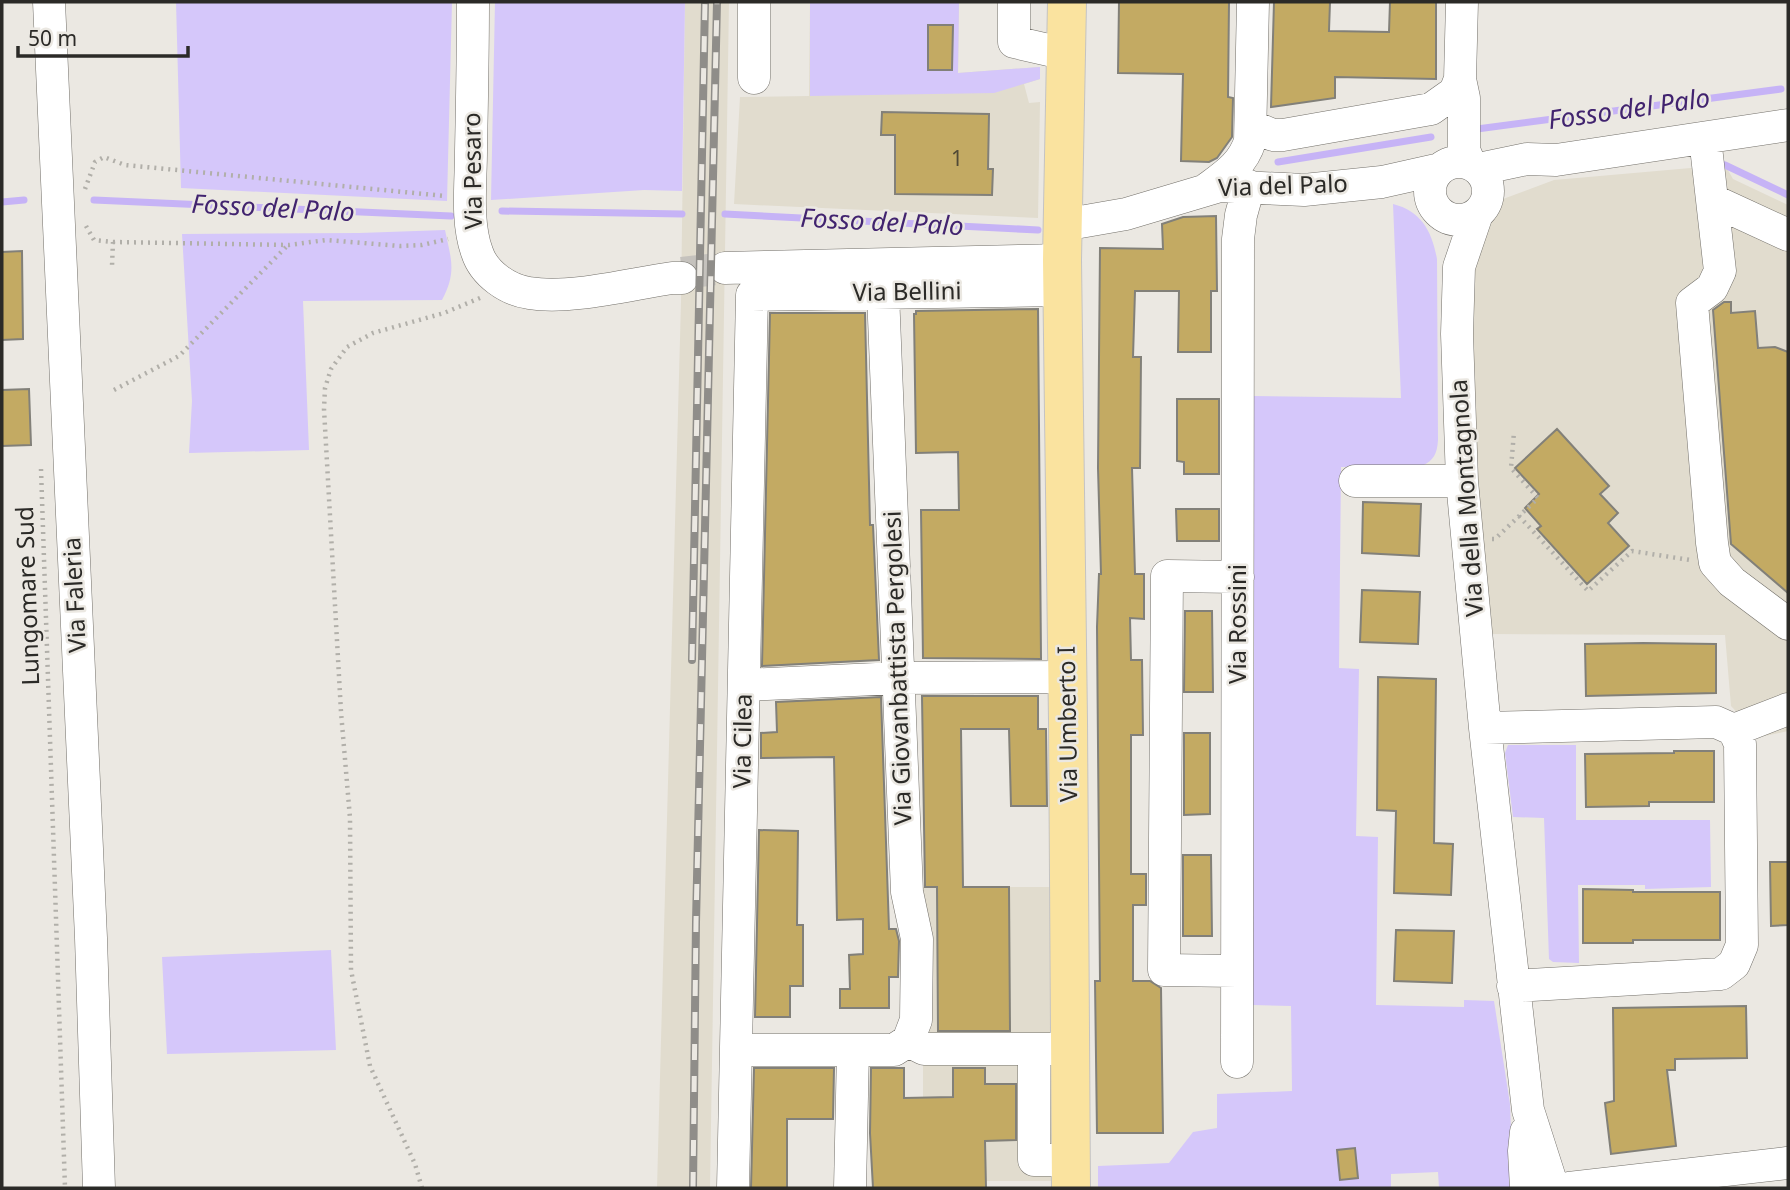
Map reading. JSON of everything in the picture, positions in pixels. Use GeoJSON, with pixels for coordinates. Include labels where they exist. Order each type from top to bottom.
{"type":"FeatureCollection","features":[{"type":"Feature","properties":{"kind":"main road","name":"Via Umberto I"},"geometry":{"type":"LineString","coordinates":[[1067,2],[1062,258],[1068,677],[1052,1049],[1071,1174]]}},
{"type":"Feature","properties":{"kind":"street","name":"Via Faleria"},"geometry":{"type":"LineString","coordinates":[[49,2],[91,925],[99,1188]]}},
{"type":"Feature","properties":{"kind":"street","name":"Via Pesaro"},"geometry":{"type":"LineString","coordinates":[[473,2],[473,237],[478,255],[487,270],[506,286]]}},
{"type":"Feature","properties":{"kind":"street"},"geometry":{"type":"LineString","coordinates":[[754,2],[754,78]]}},
{"type":"Feature","properties":{"kind":"street"},"geometry":{"type":"LineString","coordinates":[[1014,2],[1014,42],[1066,54]]}},
{"type":"Feature","properties":{"kind":"street"},"geometry":{"type":"LineString","coordinates":[[1208,189],[1235,168],[1246,154],[1251,126],[1253,2]]}},
{"type":"Feature","properties":{"kind":"street"},"geometry":{"type":"LineString","coordinates":[[1462,2],[1460,79],[1464,98],[1466,180]]}},
{"type":"Feature","properties":{"kind":"street"},"geometry":{"type":"LineString","coordinates":[[1460,79],[1455,92],[1432,109],[1443,118],[1466,180]]}},
{"type":"Feature","properties":{"kind":"street","name":"Via del Palo"},"geometry":{"type":"LineString","coordinates":[[1251,126],[1272,135],[1283,135],[1432,109]]}},
{"type":"Feature","properties":{"kind":"street","name":"Via del Palo"},"geometry":{"type":"LineString","coordinates":[[1062,258],[1126,214],[1208,189],[1250,186],[1304,190],[1382,182],[1466,180],[1527,159],[1556,160],[1788,125]]}},
{"type":"Feature","properties":{"kind":"street"},"geometry":{"type":"LineString","coordinates":[[1705,138],[1720,271],[1712,288],[1692,303],[1712,543],[1716,563],[1732,582],[1788,624]]}},
{"type":"Feature","properties":{"kind":"street"},"geometry":{"type":"LineString","coordinates":[[1437,208],[1431,186],[1466,180]]}},
{"type":"Feature","properties":{"kind":"street","name":"Via del Palo"},"geometry":{"type":"LineString","coordinates":[[1382,182],[1413,189],[1458,220],[1466,180]]}},
{"type":"Feature","properties":{"kind":"street","name":"Via della Montagnola"},"geometry":{"type":"LineString","coordinates":[[1466,180],[1458,267],[1457,334],[1462,481],[1467,539],[1485,729],[1528,1110],[1553,1188]]}},
{"type":"Feature","properties":{"kind":"street","name":"Via Rossini"},"geometry":{"type":"LineString","coordinates":[[1237,1062],[1238,239],[1241,215],[1250,186]]}},
{"type":"Feature","properties":{"kind":"street"},"geometry":{"type":"LineString","coordinates":[[1712,200],[1788,235]]}},
{"type":"Feature","properties":{"kind":"street","name":"Via della Montagnola"},"geometry":{"type":"LineString","coordinates":[[1437,208],[1458,267]]}},
{"type":"Feature","properties":{"kind":"street"},"geometry":{"type":"LineString","coordinates":[[734,276],[1062,258]]}},
{"type":"Feature","properties":{"kind":"street","name":"Via Bellini"},"geometry":{"type":"LineString","coordinates":[[734,276],[883,293],[1062,258]]}},
{"type":"Feature","properties":{"kind":"street"},"geometry":{"type":"LineString","coordinates":[[506,286],[527,293],[549,295],[679,276]]}},
{"type":"Feature","properties":{"kind":"street","name":"Via Cilea"},"geometry":{"type":"LineString","coordinates":[[733,1188],[744,685],[734,276]]}},
{"type":"Feature","properties":{"kind":"street","name":"Via Giovanbattista Pergolesi"},"geometry":{"type":"LineString","coordinates":[[883,293],[907,892],[917,939],[916,1020],[908,1041]]}},
{"type":"Feature","properties":{"kind":"street"},"geometry":{"type":"LineString","coordinates":[[1355,481],[1462,481]]}},
{"type":"Feature","properties":{"kind":"street"},"geometry":{"type":"LineString","coordinates":[[1237,971],[1164,970],[1167,576],[1238,577]]}},
{"type":"Feature","properties":{"kind":"street"},"geometry":{"type":"LineString","coordinates":[[744,685],[898,678],[1068,677]]}},
{"type":"Feature","properties":{"kind":"street"},"geometry":{"type":"LineString","coordinates":[[1734,730],[1788,709]]}},
{"type":"Feature","properties":{"kind":"street"},"geometry":{"type":"LineString","coordinates":[[1485,729],[1716,722],[1734,730],[1740,744],[1742,945],[1734,964],[1721,974],[1513,986]]}},
{"type":"Feature","properties":{"kind":"street"},"geometry":{"type":"LineString","coordinates":[[736,1050],[894,1050],[908,1041],[924,1049],[1052,1049]]}},
{"type":"Feature","properties":{"kind":"street"},"geometry":{"type":"LineString","coordinates":[[850,1188],[853,1050]]}},
{"type":"Feature","properties":{"kind":"street"},"geometry":{"type":"LineString","coordinates":[[1526,1188],[1524,1151],[1528,1110]]}},
{"type":"Feature","properties":{"kind":"street"},"geometry":{"type":"LineString","coordinates":[[1569,1188],[1787,1163]]}},
{"type":"Feature","properties":{"kind":"path"},"geometry":{"type":"LineString","coordinates":[[104,157],[125,165],[471,198]]}},
{"type":"Feature","properties":{"kind":"path"},"geometry":{"type":"LineString","coordinates":[[82,220],[94,240],[113,242],[289,245],[326,240],[400,246],[473,237]]}},
{"type":"Feature","properties":{"kind":"path"},"geometry":{"type":"LineString","coordinates":[[112,266],[113,242]]}},
{"type":"Feature","properties":{"kind":"path"},"geometry":{"type":"LineString","coordinates":[[114,390],[179,356],[289,245]]}},
{"type":"Feature","properties":{"kind":"path"},"geometry":{"type":"LineString","coordinates":[[422,1188],[415,1164],[370,1066],[351,970],[351,818],[340,699],[324,410],[326,388],[331,369],[347,347],[373,333],[444,313],[506,286]]}},
{"type":"Feature","properties":{"kind":"path"},"geometry":{"type":"LineString","coordinates":[[1467,539],[1496,538],[1538,498],[1511,468],[1514,432]]}},
{"type":"Feature","properties":{"kind":"path","name":"Lungomare Sud"},"geometry":{"type":"LineString","coordinates":[[41,464],[65,1188]]}},
{"type":"Feature","properties":{"kind":"path"},"geometry":{"type":"LineString","coordinates":[[1519,516],[1588,591],[1632,551],[1716,563]]}},
{"type":"Feature","properties":{"kind":"shaded area"},"geometry":{"type":"Polygon","coordinates":[[[176,2],[452,2],[447,201],[181,188],[176,2]]]}},
{"type":"Feature","properties":{"kind":"shaded area"},"geometry":{"type":"Polygon","coordinates":[[[495,2],[685,2],[682,191],[644,190],[491,200],[495,2]]]}},
{"type":"Feature","properties":{"kind":"shaded area"},"geometry":{"type":"Polygon","coordinates":[[[685,2],[729,2],[710,1188],[657,1188],[681,302],[685,2]]]}},
{"type":"Feature","properties":{"kind":"shaded area"},"geometry":{"type":"Polygon","coordinates":[[[810,2],[959,2],[958,73],[1040,67],[1040,79],[1024,84],[1029,103],[1040,102],[1038,218],[734,204],[740,97],[809,96],[810,2]]]}},
{"type":"Feature","properties":{"kind":"shaded area"},"geometry":{"type":"Polygon","coordinates":[[[810,2],[959,2],[958,73],[1040,67],[1040,79],[994,93],[810,96],[810,2]]]}},
{"type":"Feature","properties":{"kind":"shaded area"},"geometry":{"type":"Polygon","coordinates":[[[1725,165],[1733,179],[1788,205],[1788,731],[1760,737],[1731,706],[1725,635],[1489,634],[1475,489],[1471,295],[1482,227],[1503,199],[1554,180],[1725,165]]]}},
{"type":"Feature","properties":{"kind":"shaded area"},"geometry":{"type":"Polygon","coordinates":[[[1393,204],[1411,212],[1424,224],[1437,259],[1438,440],[1434,456],[1422,466],[1341,467],[1339,668],[1359,669],[1356,836],[1378,837],[1376,1005],[1464,1007],[1464,1000],[1494,1001],[1510,1104],[1513,1188],[1439,1188],[1438,1172],[1391,1174],[1391,1188],[1098,1188],[1098,1166],[1169,1163],[1193,1132],[1217,1128],[1217,1094],[1292,1091],[1291,1006],[1253,1005],[1253,396],[1401,398],[1393,204]],[[1354,1148],[1337,1150],[1340,1180],[1358,1178],[1354,1148]]]}},
{"type":"Feature","properties":{"kind":"shaded area"},"geometry":{"type":"Polygon","coordinates":[[[445,230],[451,273],[442,300],[303,301],[309,450],[189,453],[192,401],[182,234],[445,230]]]}},
{"type":"Feature","properties":{"kind":"shaded area"},"geometry":{"type":"Polygon","coordinates":[[[1508,745],[1576,745],[1576,820],[1710,820],[1711,887],[1645,889],[1645,885],[1578,885],[1579,963],[1553,962],[1549,959],[1544,818],[1513,817],[1505,753],[1508,745]]]}},
{"type":"Feature","properties":{"kind":"shaded area"},"geometry":{"type":"Polygon","coordinates":[[[923,887],[1053,887],[1055,1181],[953,1181],[923,1098],[923,887]]]}},
{"type":"Feature","properties":{"kind":"shaded area"},"geometry":{"type":"Polygon","coordinates":[[[331,950],[336,1050],[167,1054],[162,957],[331,950]]]}},
{"type":"Feature","properties":{"kind":"building"},"geometry":{"type":"Polygon","coordinates":[[[1119,2],[1229,2],[1228,97],[1233,98],[1232,137],[1217,158],[1209,162],[1181,161],[1183,74],[1118,73],[1119,2]]]}},
{"type":"Feature","properties":{"kind":"building"},"geometry":{"type":"Polygon","coordinates":[[[1274,2],[1330,2],[1329,31],[1389,32],[1390,2],[1436,2],[1436,79],[1335,77],[1335,98],[1271,107],[1274,2]]]}},
{"type":"Feature","properties":{"kind":"building"},"geometry":{"type":"Polygon","coordinates":[[[928,25],[953,25],[952,70],[928,70],[928,25]]]}},
{"type":"Feature","properties":{"kind":"building"},"geometry":{"type":"Polygon","coordinates":[[[882,112],[989,114],[988,169],[993,169],[992,195],[895,194],[895,135],[881,135],[882,112]]]}},
{"type":"Feature","properties":{"kind":"building"},"geometry":{"type":"Polygon","coordinates":[[[1216,216],[1217,291],[1211,291],[1211,352],[1178,352],[1179,291],[1135,291],[1133,357],[1141,357],[1140,468],[1132,468],[1135,574],[1144,574],[1144,619],[1130,618],[1131,660],[1142,660],[1143,735],[1131,735],[1131,874],[1146,874],[1146,905],[1133,905],[1133,981],[1150,981],[1161,988],[1163,1133],[1097,1133],[1095,981],[1100,981],[1097,627],[1101,574],[1098,468],[1100,248],[1163,249],[1162,224],[1183,217],[1216,216]]]}},
{"type":"Feature","properties":{"kind":"building"},"geometry":{"type":"Polygon","coordinates":[[[22,251],[23,339],[2,340],[2,252],[22,251]]]}},
{"type":"Feature","properties":{"kind":"building"},"geometry":{"type":"Polygon","coordinates":[[[1724,302],[1731,302],[1731,313],[1755,311],[1758,348],[1775,347],[1788,352],[1788,593],[1731,544],[1713,310],[1724,302]]]}},
{"type":"Feature","properties":{"kind":"building"},"geometry":{"type":"Polygon","coordinates":[[[1038,309],[1041,659],[923,658],[921,510],[959,510],[958,452],[916,453],[914,314],[916,311],[1038,309]]]}},
{"type":"Feature","properties":{"kind":"building"},"geometry":{"type":"Polygon","coordinates":[[[770,313],[865,313],[870,525],[873,525],[879,660],[762,666],[770,313]]]}},
{"type":"Feature","properties":{"kind":"building"},"geometry":{"type":"Polygon","coordinates":[[[29,389],[31,445],[2,446],[2,390],[29,389]]]}},
{"type":"Feature","properties":{"kind":"building"},"geometry":{"type":"Polygon","coordinates":[[[1177,399],[1219,399],[1219,474],[1184,474],[1184,462],[1177,461],[1177,399]]]}},
{"type":"Feature","properties":{"kind":"building"},"geometry":{"type":"Polygon","coordinates":[[[1557,429],[1609,486],[1600,494],[1618,513],[1608,523],[1629,546],[1587,584],[1537,529],[1541,526],[1525,508],[1539,494],[1515,468],[1557,429]]]}},
{"type":"Feature","properties":{"kind":"building"},"geometry":{"type":"Polygon","coordinates":[[[1363,502],[1421,504],[1419,556],[1362,553],[1363,502]]]}},
{"type":"Feature","properties":{"kind":"building"},"geometry":{"type":"Polygon","coordinates":[[[1176,509],[1219,509],[1219,541],[1177,541],[1176,509]]]}},
{"type":"Feature","properties":{"kind":"building"},"geometry":{"type":"Polygon","coordinates":[[[1362,590],[1420,592],[1418,644],[1360,642],[1362,590]]]}},
{"type":"Feature","properties":{"kind":"building"},"geometry":{"type":"Polygon","coordinates":[[[1185,611],[1212,611],[1213,692],[1184,692],[1185,611]]]}},
{"type":"Feature","properties":{"kind":"building"},"geometry":{"type":"Polygon","coordinates":[[[1585,644],[1716,644],[1716,693],[1586,696],[1585,644]]]}},
{"type":"Feature","properties":{"kind":"building"},"geometry":{"type":"Polygon","coordinates":[[[1378,677],[1436,679],[1434,843],[1453,844],[1451,895],[1394,893],[1396,811],[1377,810],[1378,677]]]}},
{"type":"Feature","properties":{"kind":"building"},"geometry":{"type":"Polygon","coordinates":[[[922,696],[1038,696],[1038,729],[1046,729],[1047,806],[1011,806],[1009,729],[961,729],[963,887],[1009,887],[1010,1031],[938,1031],[937,887],[925,887],[922,696]]]}},
{"type":"Feature","properties":{"kind":"building"},"geometry":{"type":"Polygon","coordinates":[[[881,697],[889,929],[896,929],[899,941],[898,977],[889,977],[889,1008],[840,1008],[840,989],[850,989],[849,955],[863,954],[863,919],[837,920],[834,757],[761,758],[761,733],[777,732],[776,702],[881,697]]]}},
{"type":"Feature","properties":{"kind":"building"},"geometry":{"type":"Polygon","coordinates":[[[1184,733],[1210,733],[1210,814],[1184,815],[1184,733]]]}},
{"type":"Feature","properties":{"kind":"building"},"geometry":{"type":"Polygon","coordinates":[[[1714,751],[1714,802],[1649,802],[1649,806],[1586,807],[1585,754],[1714,751]]]}},
{"type":"Feature","properties":{"kind":"building"},"geometry":{"type":"Polygon","coordinates":[[[759,830],[798,831],[797,925],[803,925],[803,986],[790,986],[790,1017],[755,1017],[759,830]]]}},
{"type":"Feature","properties":{"kind":"building"},"geometry":{"type":"Polygon","coordinates":[[[1183,855],[1211,855],[1212,936],[1183,936],[1183,855]]]}},
{"type":"Feature","properties":{"kind":"building"},"geometry":{"type":"Polygon","coordinates":[[[1770,862],[1788,862],[1788,925],[1771,926],[1770,862]]]}},
{"type":"Feature","properties":{"kind":"building"},"geometry":{"type":"Polygon","coordinates":[[[1583,889],[1720,892],[1720,940],[1583,943],[1583,889]]]}},
{"type":"Feature","properties":{"kind":"building"},"geometry":{"type":"Polygon","coordinates":[[[1396,930],[1454,931],[1452,983],[1394,981],[1396,930]]]}},
{"type":"Feature","properties":{"kind":"building"},"geometry":{"type":"Polygon","coordinates":[[[1746,1006],[1747,1058],[1675,1059],[1675,1070],[1667,1070],[1676,1146],[1611,1154],[1605,1103],[1614,1101],[1613,1008],[1746,1006]]]}},
{"type":"Feature","properties":{"kind":"building"},"geometry":{"type":"Polygon","coordinates":[[[754,1068],[834,1068],[833,1119],[787,1119],[787,1188],[751,1188],[754,1068]]]}},
{"type":"Feature","properties":{"kind":"building"},"geometry":{"type":"Polygon","coordinates":[[[871,1068],[904,1068],[904,1098],[953,1097],[953,1068],[985,1068],[985,1084],[1016,1084],[1016,1140],[985,1141],[986,1188],[873,1188],[871,1068]]]}},
{"type":"Feature","properties":{"kind":"building"},"geometry":{"type":"Polygon","coordinates":[[[1355,1148],[1358,1178],[1340,1180],[1337,1150],[1355,1148]]]}},
{"type":"Feature","properties":{"kind":"waterway","name":"Fosso del Palo"},"geometry":{"type":"LineString","coordinates":[[1477,129],[1781,89]]}},
{"type":"Feature","properties":{"kind":"waterway","name":"Fosso del Palo"},"geometry":{"type":"LineString","coordinates":[[1278,162],[1431,137]]}},
{"type":"Feature","properties":{"kind":"waterway"},"geometry":{"type":"LineString","coordinates":[[1725,165],[1788,195]]}},
{"type":"Feature","properties":{"kind":"waterway","name":"Fosso del Palo"},"geometry":{"type":"LineString","coordinates":[[2,202],[24,200]]}},
{"type":"Feature","properties":{"kind":"waterway","name":"Fosso del Palo"},"geometry":{"type":"LineString","coordinates":[[94,200],[451,216]]}},
{"type":"Feature","properties":{"kind":"waterway","name":"Fosso del Palo"},"geometry":{"type":"LineString","coordinates":[[502,211],[682,214]]}},
{"type":"Feature","properties":{"kind":"waterway","name":"Fosso del Palo"},"geometry":{"type":"LineString","coordinates":[[725,214],[1038,230]]}},
{"type":"Feature","properties":{"kind":"tunnel"},"geometry":{"type":"LineString","coordinates":[[682,273],[725,268]]}},
{"type":"Feature","properties":{"kind":"railway"},"geometry":{"type":"LineString","coordinates":[[692,660],[705,2]]}},
{"type":"Feature","properties":{"kind":"railway"},"geometry":{"type":"LineString","coordinates":[[693,1188],[696,922],[717,2]]}}]}
